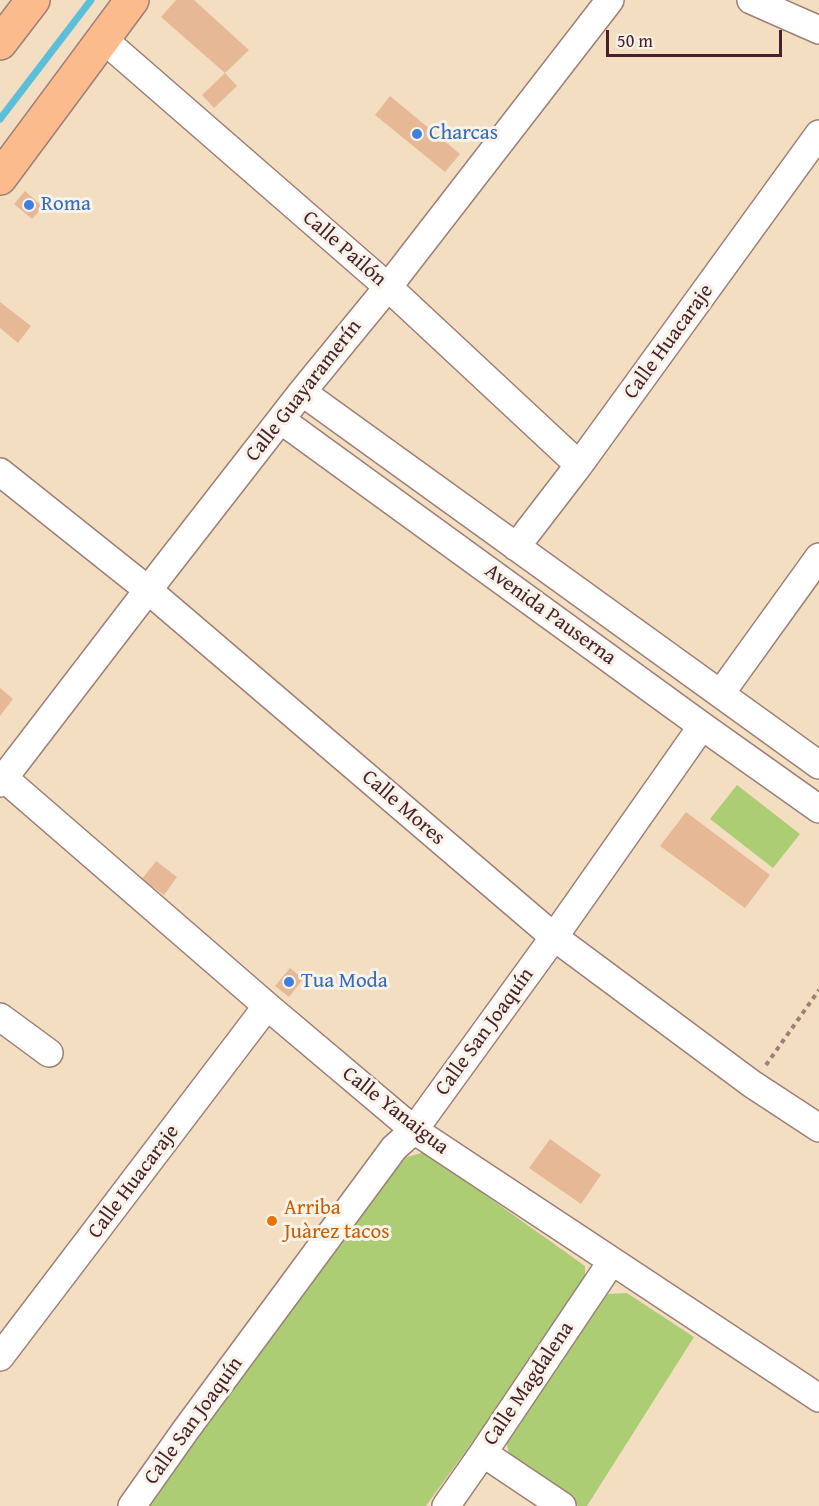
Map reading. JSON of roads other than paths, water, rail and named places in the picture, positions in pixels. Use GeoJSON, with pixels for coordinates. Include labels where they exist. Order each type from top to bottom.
{"type":"FeatureCollection","features":[{"type":"Feature","properties":{"kind":"main road"},"geometry":{"type":"LineString","coordinates":[[0,43],[33,0]]}},
{"type":"Feature","properties":{"kind":"main road"},"geometry":{"type":"LineString","coordinates":[[0,178],[132,0]]}},
{"type":"Feature","properties":{"kind":"street","name":"Calle Guayaramerín"},"geometry":{"type":"LineString","coordinates":[[2,781],[147,590],[302,392],[388,287],[610,0]]}},
{"type":"Feature","properties":{"kind":"street"},"geometry":{"type":"LineString","coordinates":[[751,0],[819,30]]}},
{"type":"Feature","properties":{"kind":"street","name":"Calle Pailón"},"geometry":{"type":"LineString","coordinates":[[103,39],[388,287],[579,465]]}},
{"type":"Feature","properties":{"kind":"street","name":"Calle Huacaraje"},"geometry":{"type":"LineString","coordinates":[[516,547],[579,465],[819,134]]}},
{"type":"Feature","properties":{"kind":"street","name":"Avenida Pauserna"},"geometry":{"type":"LineString","coordinates":[[302,392],[819,765]]}},
{"type":"Feature","properties":{"kind":"street","name":"Avenida Pauserna"},"geometry":{"type":"LineString","coordinates":[[281,420],[819,809]]}},
{"type":"Feature","properties":{"kind":"street","name":"Calle Mores"},"geometry":{"type":"LineString","coordinates":[[0,472],[147,590],[554,937],[752,1084],[819,1128]]}},
{"type":"Feature","properties":{"kind":"street"},"geometry":{"type":"LineString","coordinates":[[720,693],[819,557]]}},
{"type":"Feature","properties":{"kind":"street"},"geometry":{"type":"LineString","coordinates":[[634,677],[657,648]]}},
{"type":"Feature","properties":{"kind":"street","name":"Calle San Joaquín"},"geometry":{"type":"LineString","coordinates":[[132,1506],[394,1148],[414,1130],[554,937],[702,726]]}},
{"type":"Feature","properties":{"kind":"street","name":"Calle Yanaigua"},"geometry":{"type":"LineString","coordinates":[[2,781],[414,1130],[819,1398]]}},
{"type":"Feature","properties":{"kind":"street","name":"Calle Huacaraje"},"geometry":{"type":"LineString","coordinates":[[0,1357],[267,1006]]}},
{"type":"Feature","properties":{"kind":"street"},"geometry":{"type":"LineString","coordinates":[[0,1017],[49,1053]]}},
{"type":"Feature","properties":{"kind":"street","name":"Calle Magdalena"},"geometry":{"type":"LineString","coordinates":[[446,1506],[612,1261]]}},
{"type":"Feature","properties":{"kind":"street"},"geometry":{"type":"LineString","coordinates":[[483,1453],[562,1506]]}},
{"type":"Feature","properties":{"kind":"waterway"},"geometry":{"type":"LineString","coordinates":[[0,119],[91,0]]}},
{"type":"Feature","properties":{"kind":"place","name":"Charcas"},"geometry":{"type":"Point","coordinates":[417,134]}},
{"type":"Feature","properties":{"kind":"place","name":"Roma"},"geometry":{"type":"Point","coordinates":[29,205]}},
{"type":"Feature","properties":{"kind":"place","name":"Tua Moda"},"geometry":{"type":"Point","coordinates":[289,982]}},
{"type":"Feature","properties":{"kind":"place","name":"Arriba Juàrez tacos"},"geometry":{"type":"Point","coordinates":[272,1221]}}]}
